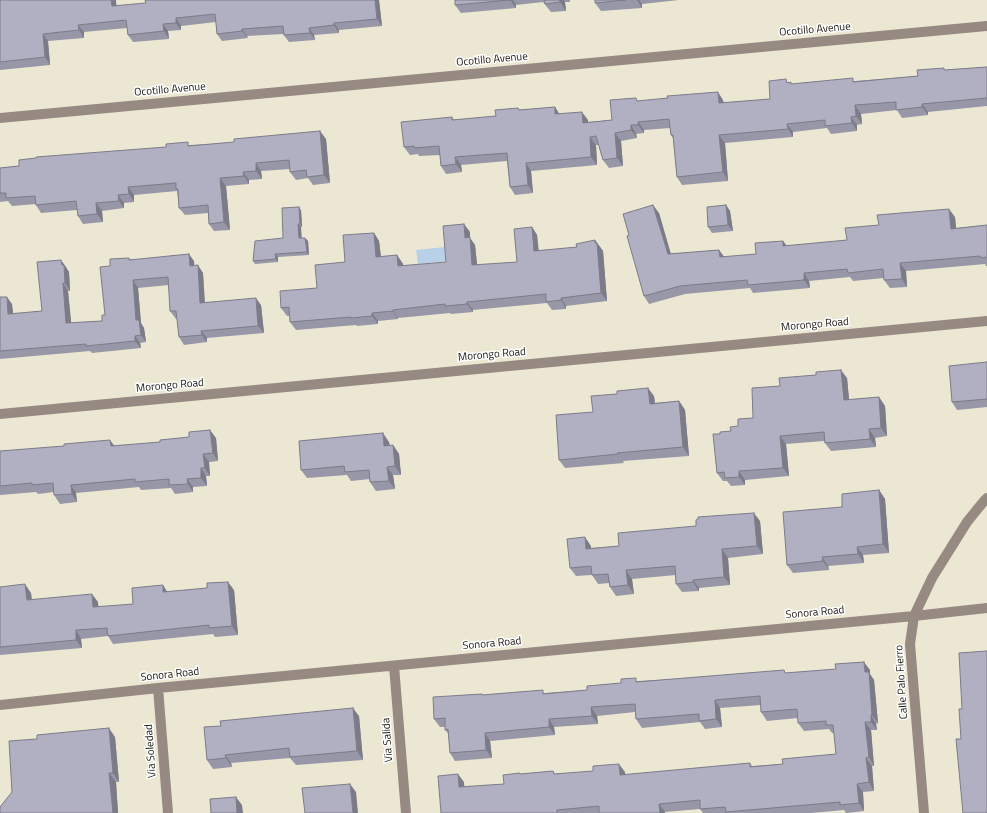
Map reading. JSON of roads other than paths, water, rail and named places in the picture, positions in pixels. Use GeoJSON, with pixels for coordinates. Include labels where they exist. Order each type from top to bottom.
{"type":"FeatureCollection","features":[{"type":"Feature","properties":{"kind":"street","name":"Ocotillo Avenue"},"geometry":{"type":"LineString","coordinates":[[0,118],[987,26]]}},
{"type":"Feature","properties":{"kind":"street","name":"Morongo Road"},"geometry":{"type":"LineString","coordinates":[[0,414],[987,321]]}},
{"type":"Feature","properties":{"kind":"street","name":"Calle Palo Fierro"},"geometry":{"type":"LineString","coordinates":[[924,813],[910,644],[914,616],[932,578],[967,522],[987,498]]}},
{"type":"Feature","properties":{"kind":"street","name":"Sonora Road"},"geometry":{"type":"LineString","coordinates":[[0,705],[158,688],[987,608]]}},
{"type":"Feature","properties":{"kind":"street","name":"Via Salida"},"geometry":{"type":"LineString","coordinates":[[394,666],[406,813]]}},
{"type":"Feature","properties":{"kind":"street","name":"Via Soledad"},"geometry":{"type":"LineString","coordinates":[[158,688],[168,813]]}},
{"type":"Feature","properties":{"kind":"water"},"geometry":{"type":"Polygon","coordinates":[[[445,247],[447,261],[418,264],[416,250],[445,247]]]}}]}
